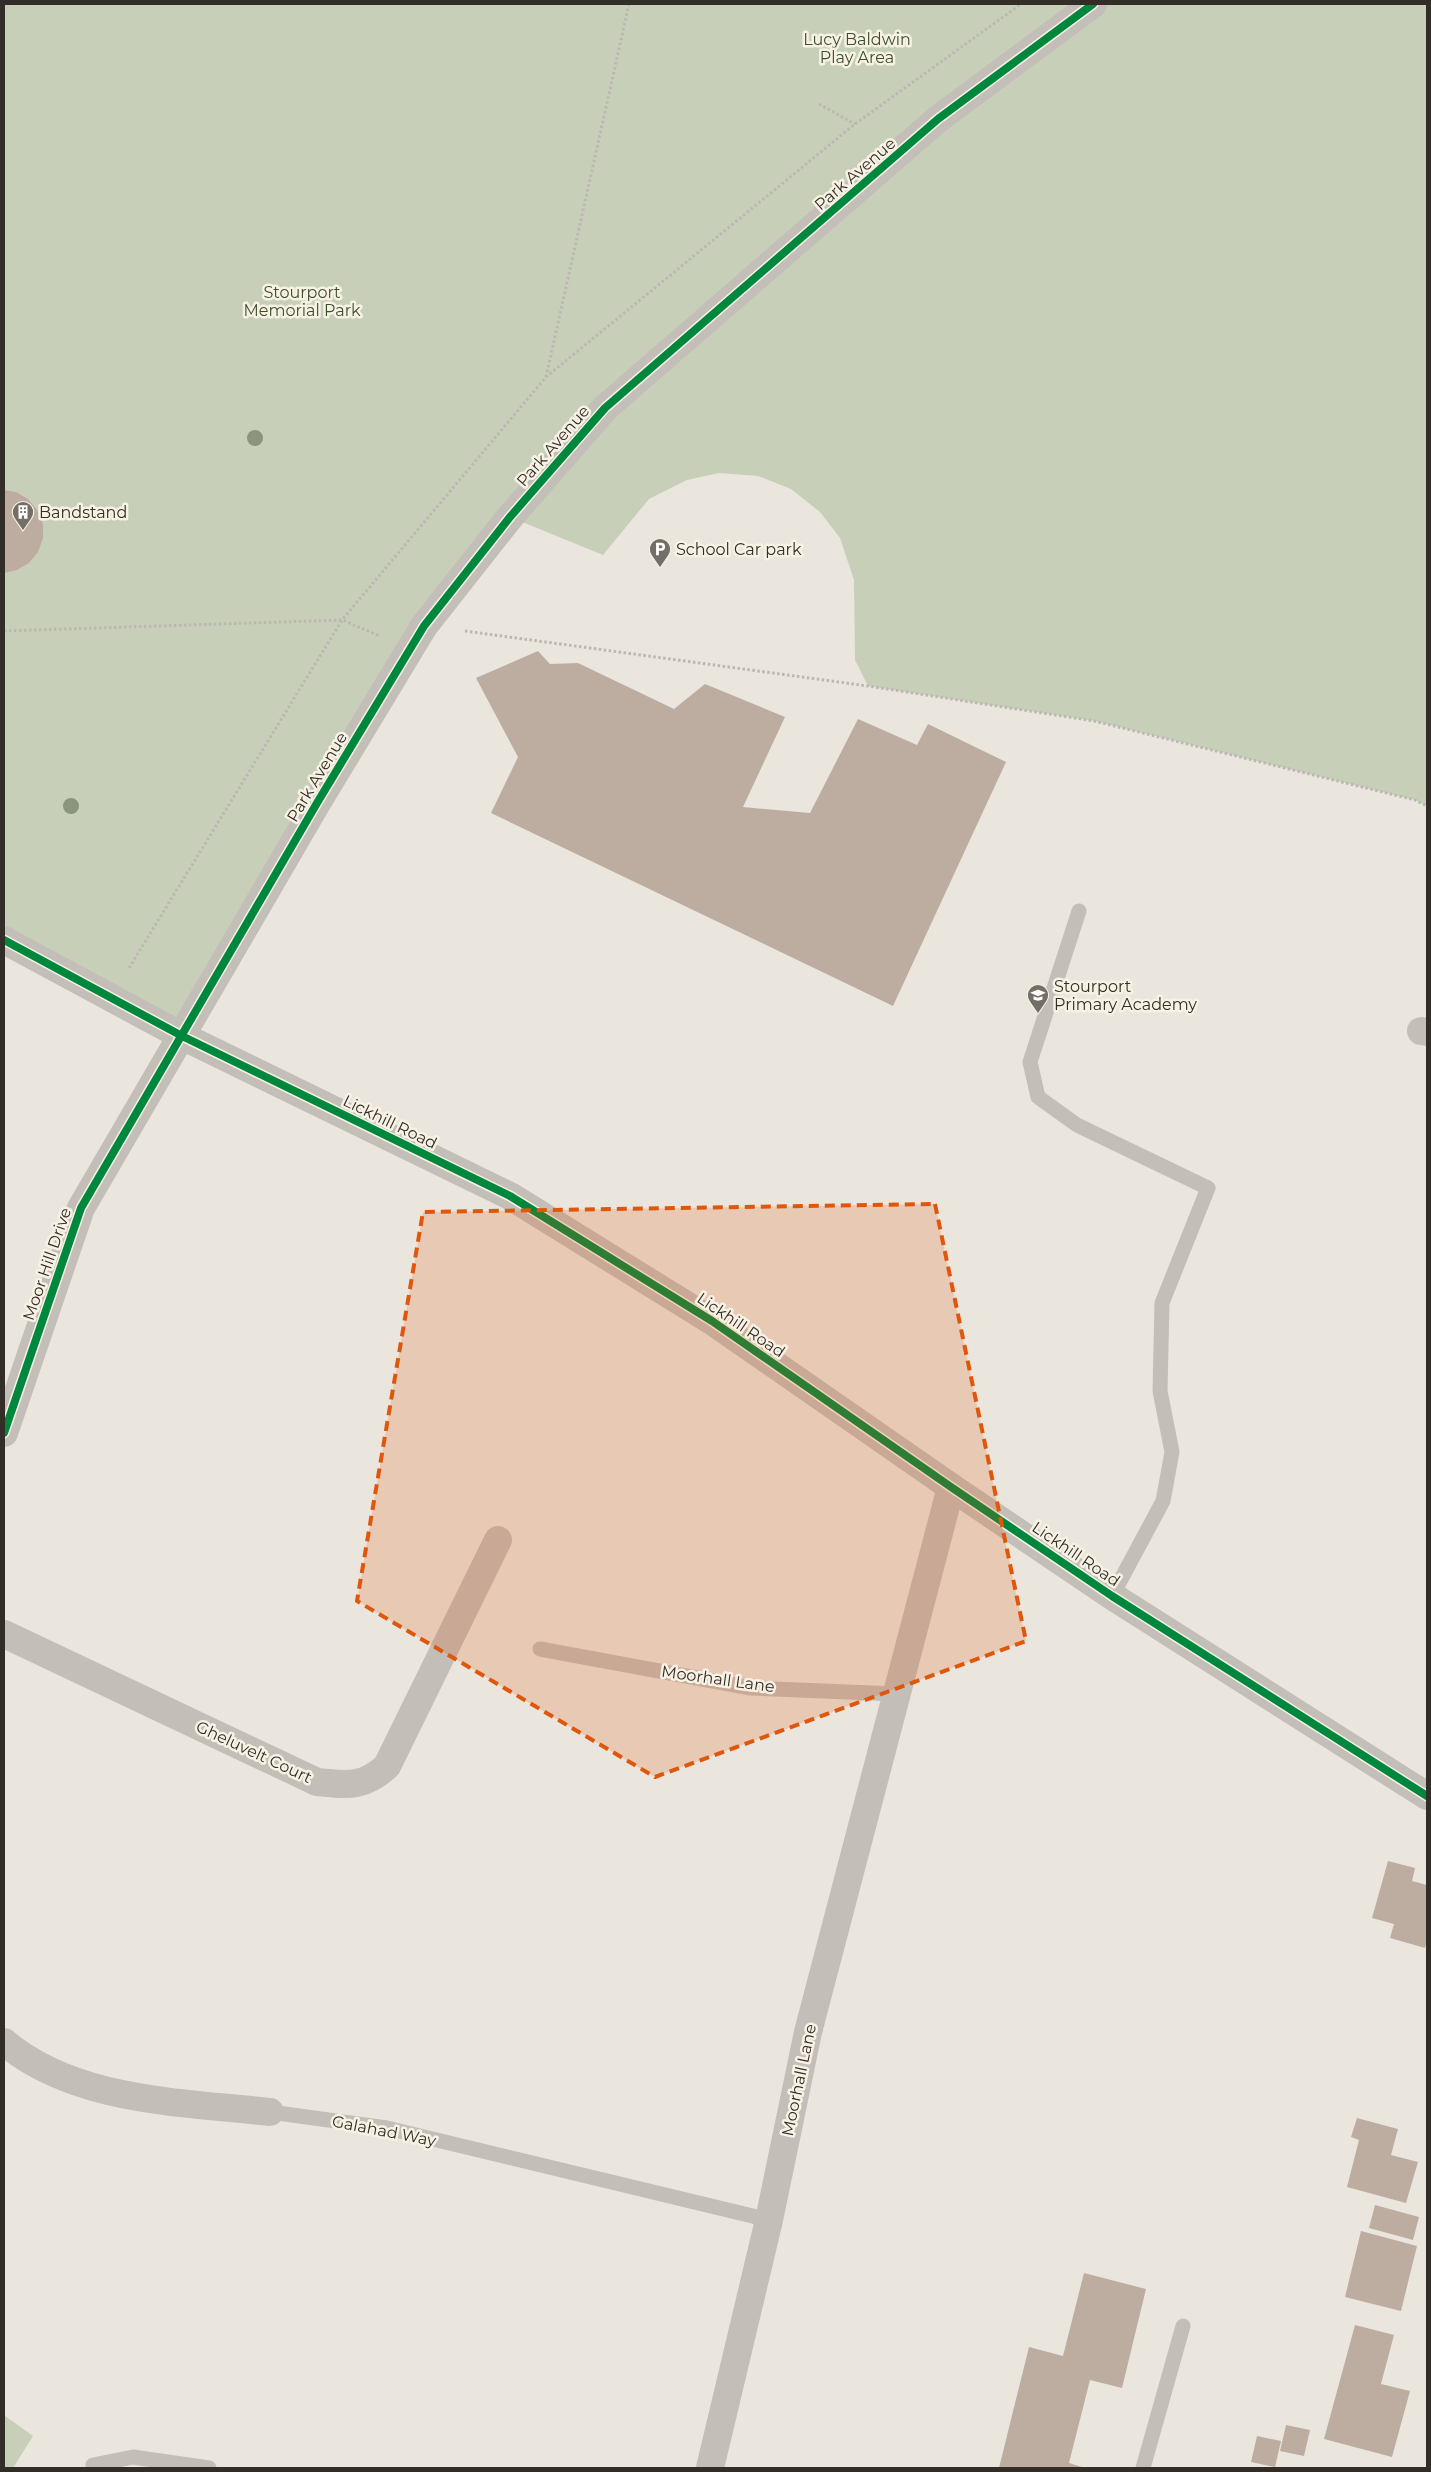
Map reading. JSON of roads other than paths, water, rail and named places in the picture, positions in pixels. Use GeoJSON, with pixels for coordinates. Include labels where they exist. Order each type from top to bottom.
{"type":"FeatureCollection","features":[{"type":"Feature","properties":{"kind":"street","name":"Park Avenue"},"geometry":{"type":"LineString","coordinates":[[182,1036],[317,803],[424,626],[510,517],[605,408],[938,119],[1093,4]]}},
{"type":"Feature","properties":{"kind":"street","name":"Lickhill Road"},"geometry":{"type":"LineString","coordinates":[[4,940],[182,1036],[510,1196],[712,1321],[1112,1596],[1427,1796]]}},
{"type":"Feature","properties":{"kind":"street","name":"Moor Hill Drive"},"geometry":{"type":"LineString","coordinates":[[4,1433],[81,1208],[182,1036]]}},
{"type":"Feature","properties":{"kind":"street","name":"Moorhall Lane"},"geometry":{"type":"LineString","coordinates":[[710,2468],[769,2220],[808,2032],[952,1487]]}},
{"type":"Feature","properties":{"kind":"street","name":"Gheluvelt Court"},"geometry":{"type":"LineString","coordinates":[[4,1634],[317,1782],[349,1785],[373,1778],[387,1766],[498,1540]]}},
{"type":"Feature","properties":{"kind":"street","name":"Galahad Way"},"geometry":{"type":"LineString","coordinates":[[4,2042],[48,2070],[119,2095],[270,2112]]}},
{"type":"Feature","properties":{"kind":"lane"},"geometry":{"type":"LineString","coordinates":[[1079,911],[1030,1062],[1038,1098],[1077,1125],[1208,1188],[1162,1303],[1160,1391],[1172,1452],[1163,1501],[1112,1596]]}},
{"type":"Feature","properties":{"kind":"lane","name":"Moorhall Lane"},"geometry":{"type":"LineString","coordinates":[[540,1649],[751,1688],[898,1694]]}},
{"type":"Feature","properties":{"kind":"lane","name":"Galahad Way"},"geometry":{"type":"LineString","coordinates":[[270,2112],[387,2128],[769,2220]]}},
{"type":"Feature","properties":{"kind":"lane"},"geometry":{"type":"LineString","coordinates":[[1143,2468],[1183,2326]]}},
{"type":"Feature","properties":{"kind":"lane"},"geometry":{"type":"LineString","coordinates":[[93,2465],[134,2457],[209,2468]]}},
{"type":"Feature","properties":{"kind":"place","name":"Bandstand"},"geometry":{"type":"Point","coordinates":[23,531]}},
{"type":"Feature","properties":{"kind":"place","name":"School Car park"},"geometry":{"type":"Point","coordinates":[660,568]}},
{"type":"Feature","properties":{"kind":"place","name":"Stourport Primary Academy"},"geometry":{"type":"Point","coordinates":[1038,1014]}},
{"type":"Feature","properties":{"kind":"park label","name":"Lucy Baldwin Play Area"},"geometry":{"type":"Point","coordinates":[857,48]}},
{"type":"Feature","properties":{"kind":"park label","name":"Stourport Memorial Park"},"geometry":{"type":"Point","coordinates":[302,301]}}]}
